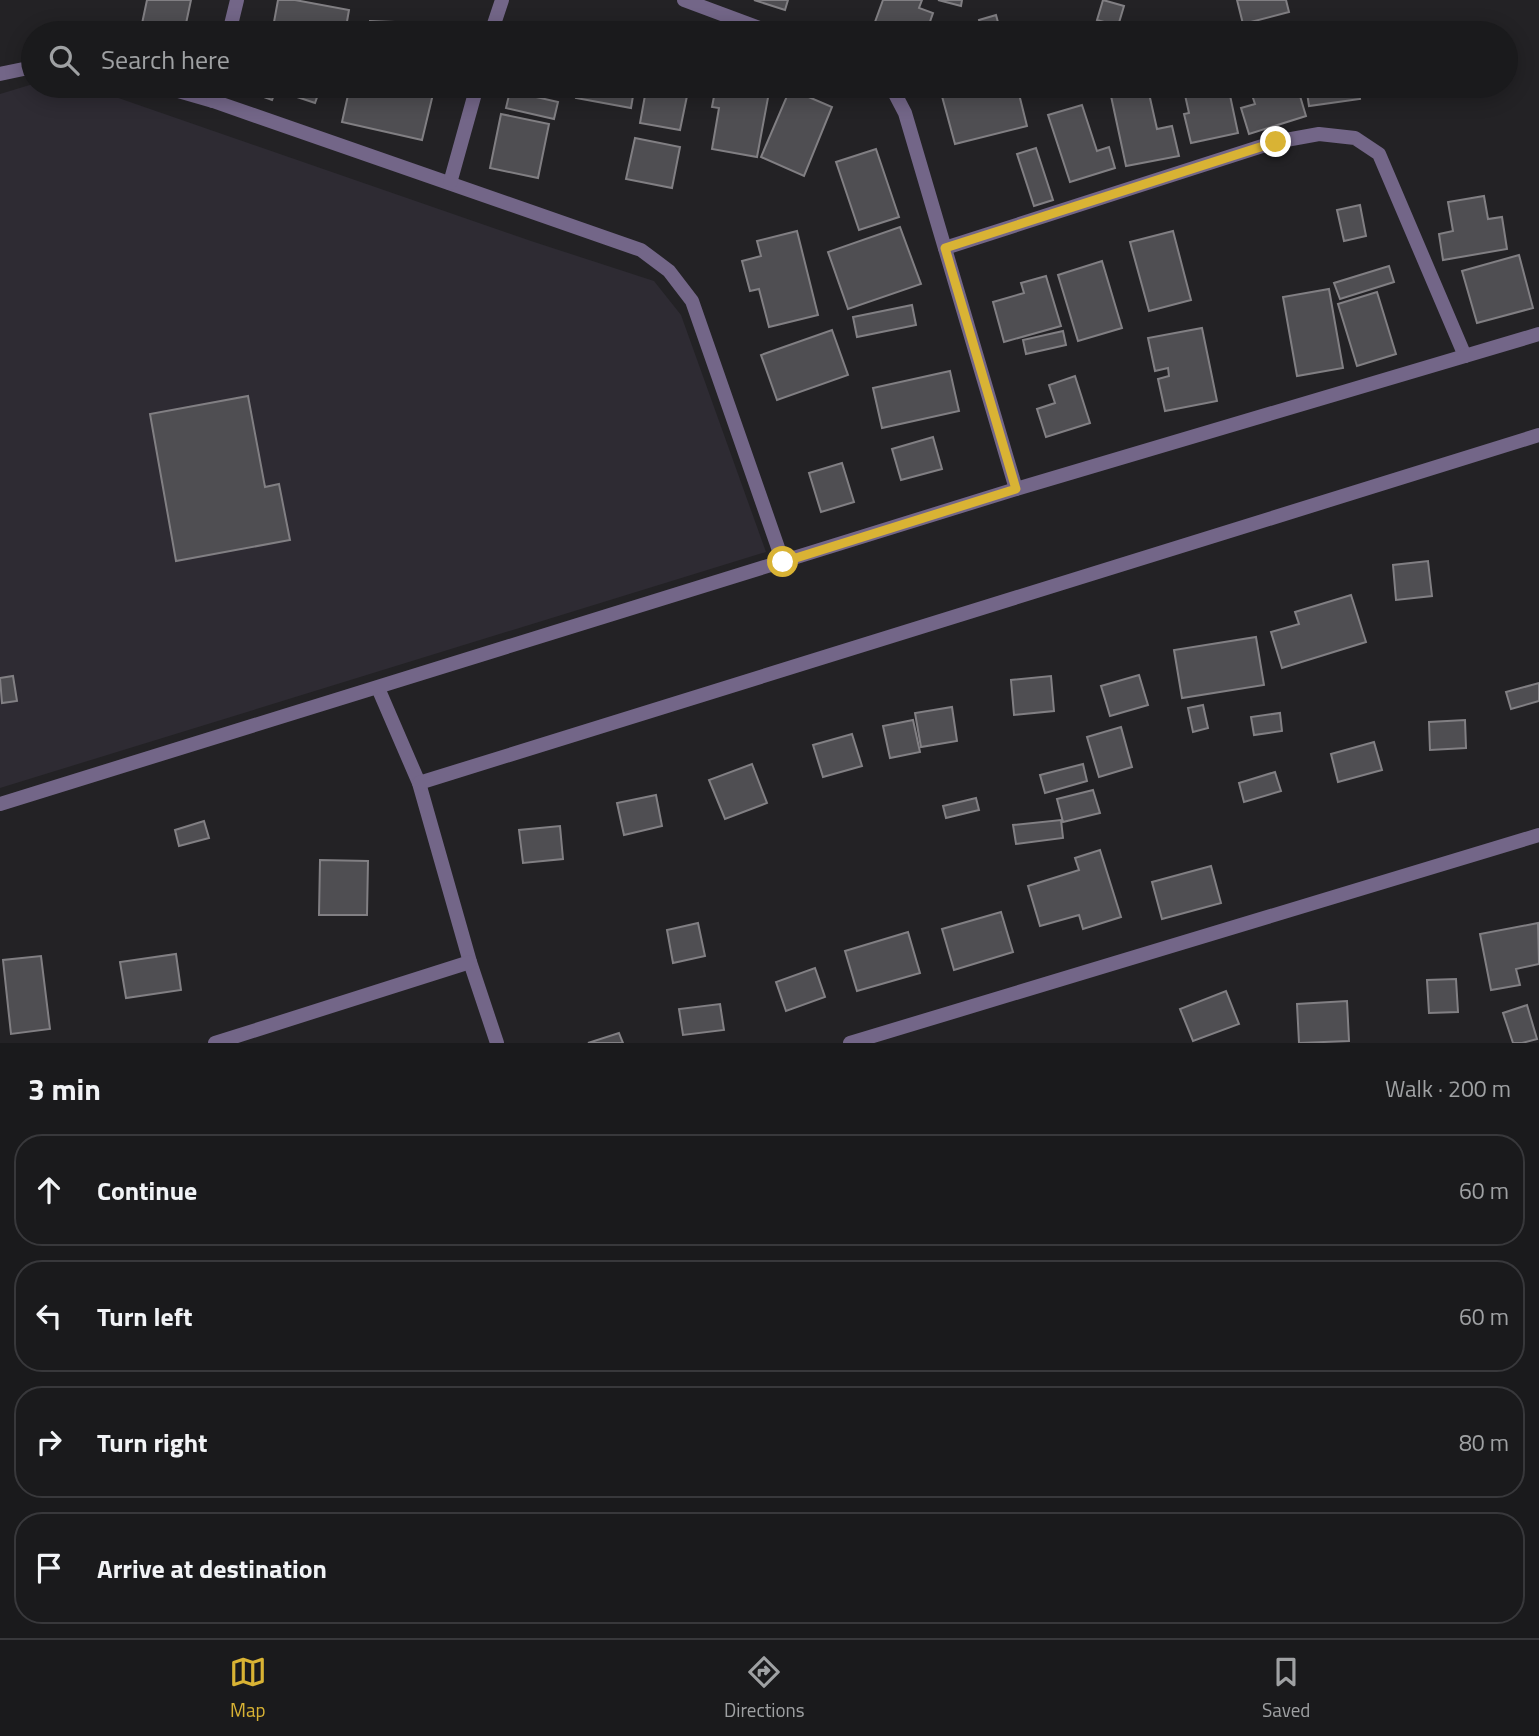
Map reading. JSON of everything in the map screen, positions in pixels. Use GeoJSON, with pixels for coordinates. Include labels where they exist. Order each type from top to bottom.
{"type":"FeatureCollection","features":[{"type":"Feature","properties":{"kind":"street"},"geometry":{"type":"LineString","coordinates":[[232,21],[237,0]]}},
{"type":"Feature","properties":{"kind":"street"},"geometry":{"type":"LineString","coordinates":[[495,21],[502,0]]}},
{"type":"Feature","properties":{"kind":"street"},"geometry":{"type":"LineString","coordinates":[[684,0],[741,21]]}},
{"type":"Feature","properties":{"kind":"street"},"geometry":{"type":"LineString","coordinates":[[0,74],[21,69]]}},
{"type":"Feature","properties":{"kind":"street"},"geometry":{"type":"LineString","coordinates":[[203,98],[641,250],[669,271],[692,301],[783,562]]}},
{"type":"Feature","properties":{"kind":"street"},"geometry":{"type":"LineString","coordinates":[[450,183],[474,98]]}},
{"type":"Feature","properties":{"kind":"street"},"geometry":{"type":"LineString","coordinates":[[897,98],[905,113],[1016,489]]}},
{"type":"Feature","properties":{"kind":"street"},"geometry":{"type":"LineString","coordinates":[[945,248],[1276,142],[1319,134],[1354,138],[1379,154],[1465,356]]}},
{"type":"Feature","properties":{"kind":"street"},"geometry":{"type":"LineString","coordinates":[[0,804],[1016,489],[1539,334]]}},
{"type":"Feature","properties":{"kind":"street"},"geometry":{"type":"LineString","coordinates":[[419,783],[1539,435]]}},
{"type":"Feature","properties":{"kind":"street"},"geometry":{"type":"LineString","coordinates":[[377,688],[419,783],[470,962],[497,1043]]}},
{"type":"Feature","properties":{"kind":"street"},"geometry":{"type":"LineString","coordinates":[[850,1043],[1539,835]]}},
{"type":"Feature","properties":{"kind":"street"},"geometry":{"type":"LineString","coordinates":[[215,1043],[470,962]]}},
{"type":"Feature","properties":{"kind":"shaded area"},"geometry":{"type":"Polygon","coordinates":[[[21,88],[21,98],[118,98],[654,281],[681,315],[766,552],[0,788],[0,94],[21,88]]]}},
{"type":"Feature","properties":{"kind":"building"},"geometry":{"type":"Polygon","coordinates":[[[147,0],[191,0],[187,21],[143,21],[147,0]]]}},
{"type":"Feature","properties":{"kind":"building"},"geometry":{"type":"Polygon","coordinates":[[[278,0],[295,0],[349,10],[347,21],[274,21],[278,0]]]}},
{"type":"Feature","properties":{"kind":"building"},"geometry":{"type":"Polygon","coordinates":[[[754,0],[788,0],[785,10],[754,0]]]}},
{"type":"Feature","properties":{"kind":"building"},"geometry":{"type":"Polygon","coordinates":[[[883,0],[922,0],[919,8],[933,13],[930,21],[875,21],[883,0]]]}},
{"type":"Feature","properties":{"kind":"building"},"geometry":{"type":"Polygon","coordinates":[[[938,0],[962,0],[961,6],[938,0]]]}},
{"type":"Feature","properties":{"kind":"building"},"geometry":{"type":"Polygon","coordinates":[[[1103,0],[1124,6],[1120,21],[1097,20],[1103,0]]]}},
{"type":"Feature","properties":{"kind":"building"},"geometry":{"type":"Polygon","coordinates":[[[1237,0],[1286,0],[1289,12],[1254,21],[1242,21],[1237,0]]]}},
{"type":"Feature","properties":{"kind":"building"},"geometry":{"type":"Polygon","coordinates":[[[996,15],[998,21],[979,21],[996,15]]]}},
{"type":"Feature","properties":{"kind":"building"},"geometry":{"type":"Polygon","coordinates":[[[300,98],[317,98],[315,103],[300,98]]]}},
{"type":"Feature","properties":{"kind":"building"},"geometry":{"type":"Polygon","coordinates":[[[347,98],[432,98],[422,140],[342,122],[347,98]]]}},
{"type":"Feature","properties":{"kind":"building"},"geometry":{"type":"Polygon","coordinates":[[[508,98],[541,98],[558,102],[554,119],[506,108],[508,98]]]}},
{"type":"Feature","properties":{"kind":"building"},"geometry":{"type":"Polygon","coordinates":[[[576,98],[633,98],[631,108],[576,98]]]}},
{"type":"Feature","properties":{"kind":"building"},"geometry":{"type":"Polygon","coordinates":[[[645,98],[687,98],[680,130],[640,123],[645,98]]]}},
{"type":"Feature","properties":{"kind":"building"},"geometry":{"type":"Polygon","coordinates":[[[714,98],[768,98],[757,157],[712,149],[719,108],[712,107],[714,98]]]}},
{"type":"Feature","properties":{"kind":"building"},"geometry":{"type":"Polygon","coordinates":[[[786,98],[811,98],[832,107],[804,176],[761,157],[786,98]]]}},
{"type":"Feature","properties":{"kind":"building"},"geometry":{"type":"Polygon","coordinates":[[[942,98],[1020,98],[1027,126],[955,144],[942,98]]]}},
{"type":"Feature","properties":{"kind":"building"},"geometry":{"type":"Polygon","coordinates":[[[1111,98],[1150,98],[1157,129],[1172,126],[1179,156],[1126,166],[1111,98]]]}},
{"type":"Feature","properties":{"kind":"building"},"geometry":{"type":"Polygon","coordinates":[[[1186,98],[1231,98],[1238,133],[1191,143],[1184,114],[1189,113],[1186,98]]]}},
{"type":"Feature","properties":{"kind":"building"},"geometry":{"type":"Polygon","coordinates":[[[1253,98],[1301,98],[1306,116],[1249,134],[1241,108],[1255,104],[1253,98]]]}},
{"type":"Feature","properties":{"kind":"building"},"geometry":{"type":"Polygon","coordinates":[[[1308,98],[1360,99],[1309,106],[1308,98]]]}},
{"type":"Feature","properties":{"kind":"building"},"geometry":{"type":"Polygon","coordinates":[[[1082,105],[1097,151],[1109,147],[1115,168],[1070,182],[1048,115],[1082,105]]]}},
{"type":"Feature","properties":{"kind":"building"},"geometry":{"type":"Polygon","coordinates":[[[501,114],[549,124],[538,178],[490,168],[501,114]]]}},
{"type":"Feature","properties":{"kind":"building"},"geometry":{"type":"Polygon","coordinates":[[[635,138],[680,147],[672,188],[626,179],[635,138]]]}},
{"type":"Feature","properties":{"kind":"building"},"geometry":{"type":"Polygon","coordinates":[[[1036,148],[1053,200],[1034,206],[1017,154],[1036,148]]]}},
{"type":"Feature","properties":{"kind":"building"},"geometry":{"type":"Polygon","coordinates":[[[876,149],[899,217],[859,230],[836,162],[876,149]]]}},
{"type":"Feature","properties":{"kind":"building"},"geometry":{"type":"Polygon","coordinates":[[[1484,196],[1488,219],[1502,217],[1507,249],[1443,260],[1439,234],[1453,231],[1448,202],[1484,196]]]}},
{"type":"Feature","properties":{"kind":"building"},"geometry":{"type":"Polygon","coordinates":[[[1360,205],[1366,236],[1344,241],[1337,210],[1360,205]]]}},
{"type":"Feature","properties":{"kind":"building"},"geometry":{"type":"Polygon","coordinates":[[[900,227],[921,284],[848,309],[828,252],[900,227]]]}},
{"type":"Feature","properties":{"kind":"building"},"geometry":{"type":"Polygon","coordinates":[[[797,231],[818,315],[769,327],[759,289],[750,291],[742,261],[761,256],[757,241],[797,231]]]}},
{"type":"Feature","properties":{"kind":"building"},"geometry":{"type":"Polygon","coordinates":[[[1173,231],[1191,300],[1149,311],[1130,242],[1173,231]]]}},
{"type":"Feature","properties":{"kind":"building"},"geometry":{"type":"Polygon","coordinates":[[[1519,255],[1533,308],[1477,323],[1462,271],[1519,255]]]}},
{"type":"Feature","properties":{"kind":"building"},"geometry":{"type":"Polygon","coordinates":[[[1102,261],[1122,328],[1078,341],[1058,275],[1102,261]]]}},
{"type":"Feature","properties":{"kind":"building"},"geometry":{"type":"Polygon","coordinates":[[[1389,266],[1394,282],[1340,299],[1334,283],[1389,266]]]}},
{"type":"Feature","properties":{"kind":"building"},"geometry":{"type":"Polygon","coordinates":[[[1046,276],[1061,326],[1004,342],[993,302],[1024,293],[1021,283],[1046,276]]]}},
{"type":"Feature","properties":{"kind":"building"},"geometry":{"type":"Polygon","coordinates":[[[1329,289],[1343,368],[1297,376],[1283,297],[1329,289]]]}},
{"type":"Feature","properties":{"kind":"building"},"geometry":{"type":"Polygon","coordinates":[[[1377,292],[1396,354],[1357,366],[1338,304],[1377,292]]]}},
{"type":"Feature","properties":{"kind":"building"},"geometry":{"type":"Polygon","coordinates":[[[912,305],[916,325],[857,337],[853,317],[912,305]]]}},
{"type":"Feature","properties":{"kind":"building"},"geometry":{"type":"Polygon","coordinates":[[[1202,328],[1217,401],[1165,411],[1158,379],[1169,376],[1168,368],[1155,371],[1148,338],[1202,328]]]}},
{"type":"Feature","properties":{"kind":"building"},"geometry":{"type":"Polygon","coordinates":[[[832,330],[848,375],[777,400],[761,355],[832,330]]]}},
{"type":"Feature","properties":{"kind":"building"},"geometry":{"type":"Polygon","coordinates":[[[1063,331],[1066,345],[1026,354],[1023,340],[1063,331]]]}},
{"type":"Feature","properties":{"kind":"building"},"geometry":{"type":"Polygon","coordinates":[[[950,371],[959,411],[882,428],[873,388],[950,371]]]}},
{"type":"Feature","properties":{"kind":"building"},"geometry":{"type":"Polygon","coordinates":[[[1075,376],[1090,423],[1046,437],[1037,409],[1055,403],[1049,385],[1075,376]]]}},
{"type":"Feature","properties":{"kind":"building"},"geometry":{"type":"Polygon","coordinates":[[[248,396],[265,487],[279,484],[290,540],[176,561],[150,414],[248,396]]]}},
{"type":"Feature","properties":{"kind":"building"},"geometry":{"type":"Polygon","coordinates":[[[933,437],[942,469],[901,480],[892,449],[933,437]]]}},
{"type":"Feature","properties":{"kind":"building"},"geometry":{"type":"Polygon","coordinates":[[[842,463],[854,502],[821,512],[809,473],[842,463]]]}},
{"type":"Feature","properties":{"kind":"building"},"geometry":{"type":"Polygon","coordinates":[[[1428,561],[1432,596],[1396,600],[1393,565],[1428,561]]]}},
{"type":"Feature","properties":{"kind":"building"},"geometry":{"type":"Polygon","coordinates":[[[1351,595],[1366,642],[1282,668],[1271,632],[1299,624],[1295,612],[1351,595]]]}},
{"type":"Feature","properties":{"kind":"building"},"geometry":{"type":"Polygon","coordinates":[[[1256,637],[1264,685],[1182,698],[1174,650],[1256,637]]]}},
{"type":"Feature","properties":{"kind":"building"},"geometry":{"type":"Polygon","coordinates":[[[1139,675],[1148,705],[1110,716],[1101,686],[1139,675]]]}},
{"type":"Feature","properties":{"kind":"building"},"geometry":{"type":"Polygon","coordinates":[[[13,676],[17,701],[2,703],[0,678],[13,676]]]}},
{"type":"Feature","properties":{"kind":"building"},"geometry":{"type":"Polygon","coordinates":[[[1051,676],[1054,711],[1014,715],[1011,680],[1051,676]]]}},
{"type":"Feature","properties":{"kind":"building"},"geometry":{"type":"Polygon","coordinates":[[[1539,683],[1539,701],[1511,709],[1506,692],[1539,683]]]}},
{"type":"Feature","properties":{"kind":"building"},"geometry":{"type":"Polygon","coordinates":[[[1203,705],[1208,728],[1193,732],[1188,708],[1203,705]]]}},
{"type":"Feature","properties":{"kind":"building"},"geometry":{"type":"Polygon","coordinates":[[[952,707],[957,741],[921,747],[915,713],[952,707]]]}},
{"type":"Feature","properties":{"kind":"building"},"geometry":{"type":"Polygon","coordinates":[[[1280,713],[1282,731],[1254,735],[1251,717],[1280,713]]]}},
{"type":"Feature","properties":{"kind":"building"},"geometry":{"type":"Polygon","coordinates":[[[913,720],[920,752],[890,758],[883,726],[913,720]]]}},
{"type":"Feature","properties":{"kind":"building"},"geometry":{"type":"Polygon","coordinates":[[[1465,720],[1466,748],[1430,750],[1429,722],[1465,720]]]}},
{"type":"Feature","properties":{"kind":"building"},"geometry":{"type":"Polygon","coordinates":[[[1121,727],[1132,767],[1099,777],[1087,737],[1121,727]]]}},
{"type":"Feature","properties":{"kind":"building"},"geometry":{"type":"Polygon","coordinates":[[[852,734],[862,766],[823,777],[813,745],[852,734]]]}},
{"type":"Feature","properties":{"kind":"building"},"geometry":{"type":"Polygon","coordinates":[[[1374,742],[1382,770],[1338,782],[1331,754],[1374,742]]]}},
{"type":"Feature","properties":{"kind":"building"},"geometry":{"type":"Polygon","coordinates":[[[752,764],[767,803],[725,819],[709,780],[752,764]]]}},
{"type":"Feature","properties":{"kind":"building"},"geometry":{"type":"Polygon","coordinates":[[[1083,764],[1087,781],[1045,793],[1040,775],[1083,764]]]}},
{"type":"Feature","properties":{"kind":"building"},"geometry":{"type":"Polygon","coordinates":[[[1275,772],[1281,791],[1244,802],[1239,783],[1275,772]]]}},
{"type":"Feature","properties":{"kind":"building"},"geometry":{"type":"Polygon","coordinates":[[[1093,790],[1100,813],[1063,822],[1057,799],[1093,790]]]}},
{"type":"Feature","properties":{"kind":"building"},"geometry":{"type":"Polygon","coordinates":[[[656,795],[662,826],[624,835],[617,803],[656,795]]]}},
{"type":"Feature","properties":{"kind":"building"},"geometry":{"type":"Polygon","coordinates":[[[976,798],[979,810],[946,818],[943,806],[976,798]]]}},
{"type":"Feature","properties":{"kind":"building"},"geometry":{"type":"Polygon","coordinates":[[[1061,820],[1063,838],[1016,844],[1013,825],[1061,820]]]}},
{"type":"Feature","properties":{"kind":"building"},"geometry":{"type":"Polygon","coordinates":[[[204,821],[209,838],[179,846],[175,830],[204,821]]]}},
{"type":"Feature","properties":{"kind":"building"},"geometry":{"type":"Polygon","coordinates":[[[560,826],[563,859],[523,863],[519,830],[560,826]]]}},
{"type":"Feature","properties":{"kind":"building"},"geometry":{"type":"Polygon","coordinates":[[[1100,850],[1121,917],[1083,929],[1079,915],[1040,926],[1028,886],[1079,870],[1075,858],[1100,850]]]}},
{"type":"Feature","properties":{"kind":"building"},"geometry":{"type":"Polygon","coordinates":[[[320,860],[368,861],[367,915],[319,915],[320,860]]]}},
{"type":"Feature","properties":{"kind":"building"},"geometry":{"type":"Polygon","coordinates":[[[1211,866],[1221,903],[1162,919],[1152,882],[1211,866]]]}},
{"type":"Feature","properties":{"kind":"building"},"geometry":{"type":"Polygon","coordinates":[[[1001,912],[1013,952],[954,970],[942,929],[1001,912]]]}},
{"type":"Feature","properties":{"kind":"building"},"geometry":{"type":"Polygon","coordinates":[[[698,923],[705,956],[673,963],[667,930],[698,923]]]}},
{"type":"Feature","properties":{"kind":"building"},"geometry":{"type":"Polygon","coordinates":[[[1538,923],[1539,964],[1516,969],[1520,985],[1491,990],[1480,934],[1538,923]]]}},
{"type":"Feature","properties":{"kind":"building"},"geometry":{"type":"Polygon","coordinates":[[[908,932],[920,973],[857,991],[845,951],[908,932]]]}},
{"type":"Feature","properties":{"kind":"building"},"geometry":{"type":"Polygon","coordinates":[[[176,954],[181,990],[126,998],[120,962],[176,954]]]}},
{"type":"Feature","properties":{"kind":"building"},"geometry":{"type":"Polygon","coordinates":[[[41,956],[50,1029],[11,1034],[3,960],[41,956]]]}},
{"type":"Feature","properties":{"kind":"building"},"geometry":{"type":"Polygon","coordinates":[[[815,968],[825,997],[786,1011],[776,982],[815,968]]]}},
{"type":"Feature","properties":{"kind":"building"},"geometry":{"type":"Polygon","coordinates":[[[1456,979],[1458,1012],[1429,1013],[1427,980],[1456,979]]]}},
{"type":"Feature","properties":{"kind":"building"},"geometry":{"type":"Polygon","coordinates":[[[1226,991],[1239,1024],[1193,1041],[1180,1009],[1226,991]]]}},
{"type":"Feature","properties":{"kind":"building"},"geometry":{"type":"Polygon","coordinates":[[[1347,1001],[1349,1041],[1299,1043],[1297,1004],[1347,1001]]]}},
{"type":"Feature","properties":{"kind":"building"},"geometry":{"type":"Polygon","coordinates":[[[720,1004],[724,1030],[683,1035],[679,1009],[720,1004]]]}},
{"type":"Feature","properties":{"kind":"building"},"geometry":{"type":"Polygon","coordinates":[[[1527,1005],[1537,1039],[1513,1043],[1503,1013],[1527,1005]]]}},
{"type":"Feature","properties":{"kind":"building"},"geometry":{"type":"Polygon","coordinates":[[[619,1033],[623,1043],[588,1043],[619,1033]]]}},
{"type":"Feature","properties":{"kind":"route"},"geometry":{"type":"LineString","coordinates":[[783,562],[1016,489],[945,248],[1276,142]]}}]}
